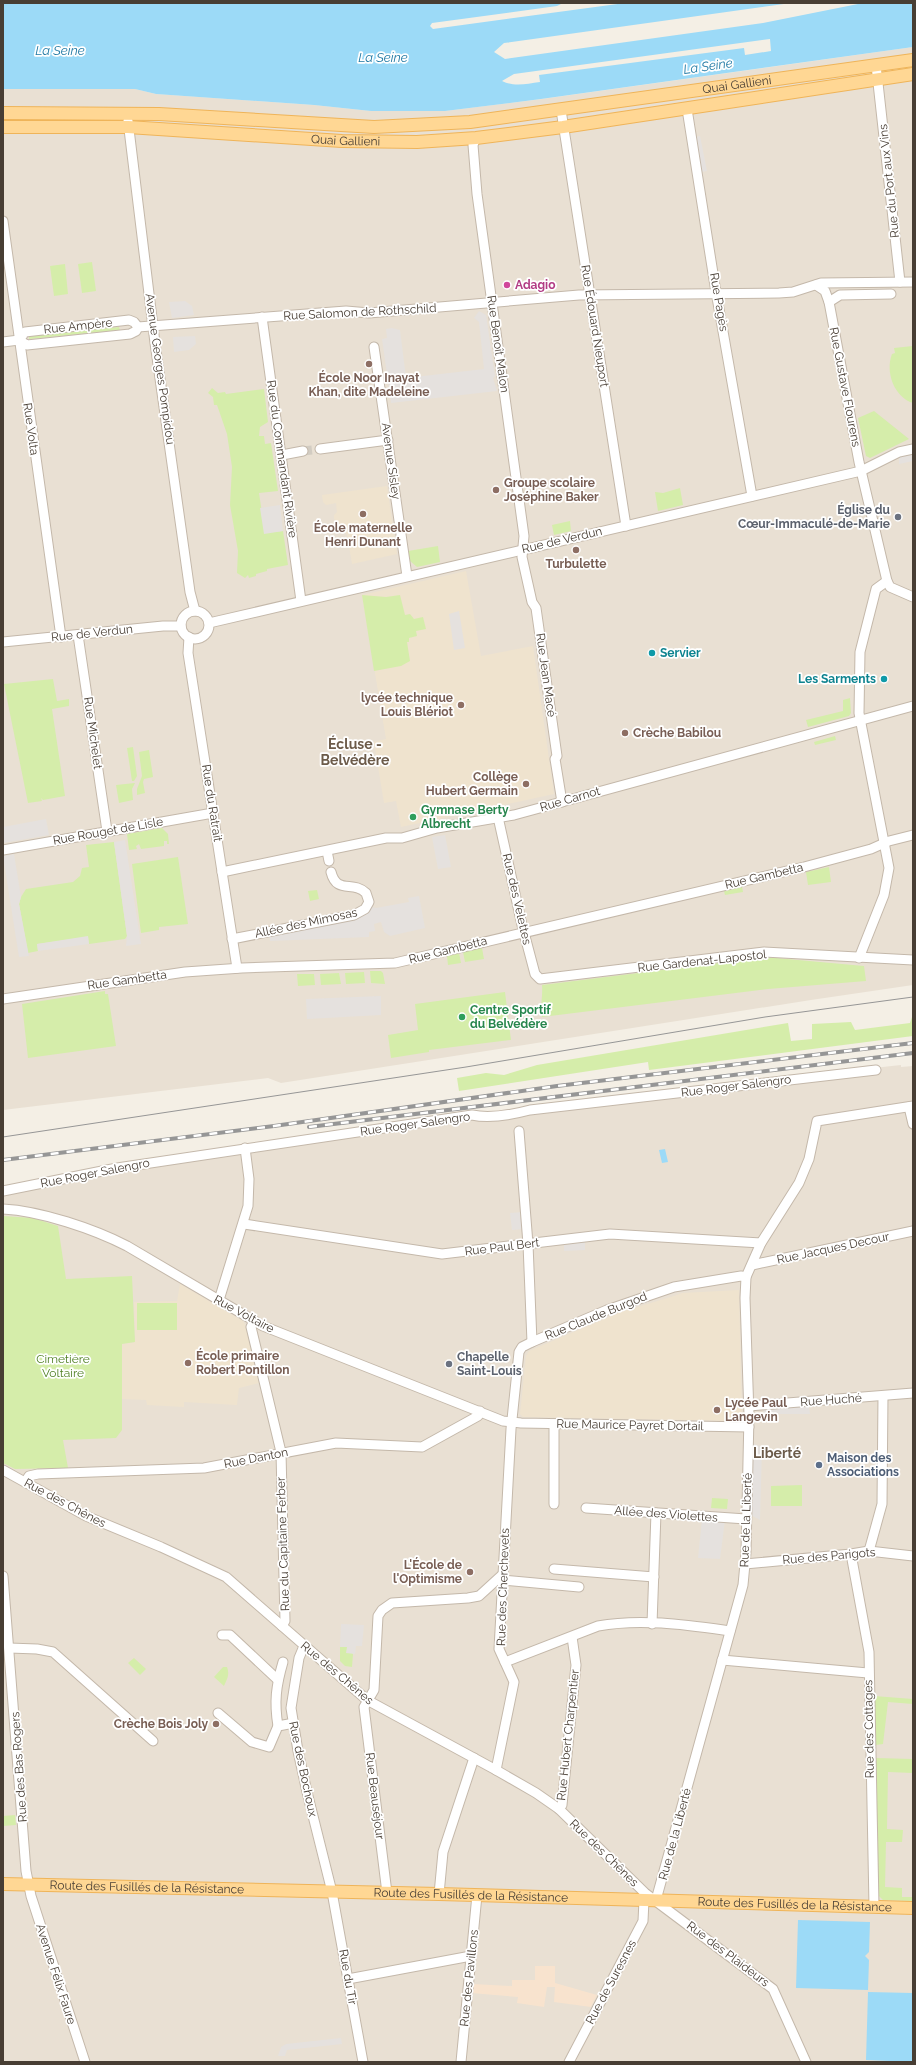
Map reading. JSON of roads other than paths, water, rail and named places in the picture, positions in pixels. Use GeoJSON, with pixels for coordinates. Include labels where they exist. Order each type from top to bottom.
{"type":"FeatureCollection","features":[{"type":"Feature","properties":{"kind":"main road","name":"Quai Gallieni"},"geometry":{"type":"LineString","coordinates":[[3,113],[129,113],[374,127],[470,122],[913,60]]}},
{"type":"Feature","properties":{"kind":"main road","name":"Quai Gallieni"},"geometry":{"type":"LineString","coordinates":[[3,127],[128,127],[342,141],[417,142],[476,138],[563,127],[913,74]]}},
{"type":"Feature","properties":{"kind":"main road","name":"Route des Fusillés de la Résistance"},"geometry":{"type":"LineString","coordinates":[[3,1884],[28,1886],[477,1895],[913,1908]]}},
{"type":"Feature","properties":{"kind":"street","name":"Rue du Port aux Vins"},"geometry":{"type":"LineString","coordinates":[[876,65],[900,282]]}},
{"type":"Feature","properties":{"kind":"street","name":"Rue Pagès"},"geometry":{"type":"LineString","coordinates":[[687,109],[752,496]]}},
{"type":"Feature","properties":{"kind":"street"},"geometry":{"type":"LineString","coordinates":[[561,110],[563,127]]}},
{"type":"Feature","properties":{"kind":"street","name":"Avenue Georges Pompidou"},"geometry":{"type":"LineString","coordinates":[[129,113],[128,127],[190,592],[194,610]]}},
{"type":"Feature","properties":{"kind":"street","name":"Rue Édouard Nieuport"},"geometry":{"type":"LineString","coordinates":[[563,127],[626,526]]}},
{"type":"Feature","properties":{"kind":"street","name":"Rue Benoît Malon"},"geometry":{"type":"LineString","coordinates":[[476,138],[473,145],[478,202],[525,542],[523,550]]}},
{"type":"Feature","properties":{"kind":"street","name":"Rue Volta"},"geometry":{"type":"LineString","coordinates":[[3,221],[61,637]]}},
{"type":"Feature","properties":{"kind":"street","name":"Rue Salomon de Rothschild"},"geometry":{"type":"LineString","coordinates":[[154,325],[346,311],[369,313],[589,295],[718,295],[793,292],[816,285],[913,282]]}},
{"type":"Feature","properties":{"kind":"street","name":"Rue Gustave Flourens"},"geometry":{"type":"LineString","coordinates":[[816,285],[825,291],[829,302],[861,471],[887,581]]}},
{"type":"Feature","properties":{"kind":"street"},"geometry":{"type":"LineString","coordinates":[[829,302],[840,295],[891,294]]}},
{"type":"Feature","properties":{"kind":"street","name":"Rue du Commandant Rivière"},"geometry":{"type":"LineString","coordinates":[[262,317],[301,601]]}},
{"type":"Feature","properties":{"kind":"street","name":"Rue Ampère"},"geometry":{"type":"LineString","coordinates":[[19,340],[25,332],[129,320],[134,322],[138,327]]}},
{"type":"Feature","properties":{"kind":"street","name":"Rue Ampère"},"geometry":{"type":"LineString","coordinates":[[3,342],[19,340],[27,345],[130,334],[136,331],[138,327],[154,325]]}},
{"type":"Feature","properties":{"kind":"street","name":"Avenue Sisley"},"geometry":{"type":"LineString","coordinates":[[374,347],[407,576]]}},
{"type":"Feature","properties":{"kind":"street"},"geometry":{"type":"LineString","coordinates":[[320,448],[388,440]]}},
{"type":"Feature","properties":{"kind":"street","name":"Rue de Verdun"},"geometry":{"type":"LineString","coordinates":[[209,623],[861,471],[899,452],[913,449]]}},
{"type":"Feature","properties":{"kind":"street"},"geometry":{"type":"LineString","coordinates":[[282,454],[303,451]]}},
{"type":"Feature","properties":{"kind":"street","name":"Rue Jean Macé"},"geometry":{"type":"LineString","coordinates":[[523,550],[522,557],[532,602],[536,608],[557,756],[554,759],[562,802]]}},
{"type":"Feature","properties":{"kind":"street"},"geometry":{"type":"LineString","coordinates":[[859,958],[884,895],[888,868],[885,843],[859,721],[860,652],[876,589],[887,581],[890,587],[913,597]]}},
{"type":"Feature","properties":{"kind":"street"},"geometry":{"type":"LineString","coordinates":[[194,610],[204,614],[209,623],[207,632],[203,636],[194,639],[183,633],[181,626],[184,616],[194,610]]}},
{"type":"Feature","properties":{"kind":"street","name":"Rue de Verdun"},"geometry":{"type":"LineString","coordinates":[[3,642],[163,626],[181,626]]}},
{"type":"Feature","properties":{"kind":"street","name":"Rue Michelet"},"geometry":{"type":"LineString","coordinates":[[78,635],[107,831]]}},
{"type":"Feature","properties":{"kind":"street","name":"Rue du Ratrait"},"geometry":{"type":"LineString","coordinates":[[189,637],[188,653],[237,968]]}},
{"type":"Feature","properties":{"kind":"street","name":"Rue Carnot"},"geometry":{"type":"LineString","coordinates":[[222,872],[386,838],[402,838],[437,828],[498,818],[562,802],[913,706]]}},
{"type":"Feature","properties":{"kind":"street","name":"Rue Rouget de Lisle"},"geometry":{"type":"LineString","coordinates":[[3,850],[213,813]]}},
{"type":"Feature","properties":{"kind":"street","name":"Rue des Velettes"},"geometry":{"type":"LineString","coordinates":[[498,818],[535,974],[540,979]]}},
{"type":"Feature","properties":{"kind":"street","name":"Rue Gambetta"},"geometry":{"type":"LineString","coordinates":[[3,999],[185,972],[237,968],[395,963],[524,931],[804,867],[871,849],[913,834]]}},
{"type":"Feature","properties":{"kind":"street"},"geometry":{"type":"LineString","coordinates":[[327,851],[329,861]]}},
{"type":"Feature","properties":{"kind":"street","name":"Allée des Mimosas"},"geometry":{"type":"LineString","coordinates":[[232,939],[354,915],[365,909],[369,902],[366,893],[359,888],[338,885],[333,880],[331,872]]}},
{"type":"Feature","properties":{"kind":"street","name":"Rue Gardenat-Lapostol"},"geometry":{"type":"LineString","coordinates":[[540,979],[764,952],[913,960]]}},
{"type":"Feature","properties":{"kind":"street","name":"Rue Roger Salengro"},"geometry":{"type":"LineString","coordinates":[[3,1191],[118,1168],[245,1148],[472,1116],[484,1118],[530,1110],[876,1070]]}},
{"type":"Feature","properties":{"kind":"street"},"geometry":{"type":"LineString","coordinates":[[911,1106],[913,1124]]}},
{"type":"Feature","properties":{"kind":"street","name":"Rue de la Liberté"},"geometry":{"type":"LineString","coordinates":[[656,1900],[743,1585],[745,1564],[749,1427],[745,1298],[746,1277],[761,1242],[799,1183],[809,1159],[817,1121],[911,1106]]}},
{"type":"Feature","properties":{"kind":"street"},"geometry":{"type":"LineString","coordinates":[[519,1131],[528,1244],[532,1342]]}},
{"type":"Feature","properties":{"kind":"street"},"geometry":{"type":"LineString","coordinates":[[219,1300],[244,1224],[250,1195],[245,1148]]}},
{"type":"Feature","properties":{"kind":"street","name":"Rue Voltaire"},"geometry":{"type":"LineString","coordinates":[[3,1209],[35,1213],[105,1236],[254,1321],[480,1412],[512,1423]]}},
{"type":"Feature","properties":{"kind":"street","name":"Rue Paul Bert"},"geometry":{"type":"LineString","coordinates":[[244,1224],[442,1254],[610,1234],[761,1242]]}},
{"type":"Feature","properties":{"kind":"street","name":"Rue Jacques Decour"},"geometry":{"type":"LineString","coordinates":[[752,1265],[913,1231]]}},
{"type":"Feature","properties":{"kind":"street","name":"Rue Claude Burgod"},"geometry":{"type":"LineString","coordinates":[[512,1423],[519,1352],[522,1347],[607,1310],[674,1287],[741,1276],[746,1277]]}},
{"type":"Feature","properties":{"kind":"street","name":"Rue du Capitaine Ferber"},"geometry":{"type":"LineString","coordinates":[[254,1321],[251,1327],[254,1330],[281,1452],[286,1621],[282,1626]]}},
{"type":"Feature","properties":{"kind":"street","name":"Rue Huché"},"geometry":{"type":"LineString","coordinates":[[749,1406],[913,1393]]}},
{"type":"Feature","properties":{"kind":"street"},"geometry":{"type":"LineString","coordinates":[[869,1551],[882,1504],[883,1396]]}},
{"type":"Feature","properties":{"kind":"street","name":"Rue Danton"},"geometry":{"type":"LineString","coordinates":[[24,1482],[29,1476],[38,1474],[204,1468],[281,1452],[336,1443],[422,1447],[478,1416],[480,1412]]}},
{"type":"Feature","properties":{"kind":"street","name":"Rue Maurice Payret Dortail"},"geometry":{"type":"LineString","coordinates":[[512,1423],[749,1427]]}},
{"type":"Feature","properties":{"kind":"street","name":"Rue des Cherchevets"},"geometry":{"type":"LineString","coordinates":[[496,1770],[514,1682],[499,1649],[512,1423]]}},
{"type":"Feature","properties":{"kind":"street"},"geometry":{"type":"LineString","coordinates":[[554,1424],[554,1504]]}},
{"type":"Feature","properties":{"kind":"street","name":"Rue des Chênes"},"geometry":{"type":"LineString","coordinates":[[3,1470],[86,1516],[161,1547],[226,1577],[367,1700],[496,1770],[536,1793],[559,1809],[645,1893],[656,1900]]}},
{"type":"Feature","properties":{"kind":"street","name":"Allée des Violettes"},"geometry":{"type":"LineString","coordinates":[[586,1508],[746,1519]]}},
{"type":"Feature","properties":{"kind":"street"},"geometry":{"type":"LineString","coordinates":[[652,1624],[656,1513]]}},
{"type":"Feature","properties":{"kind":"street","name":"Rue des Parigots"},"geometry":{"type":"LineString","coordinates":[[745,1564],[869,1551],[913,1556]]}},
{"type":"Feature","properties":{"kind":"street","name":"Rue des Cottages"},"geometry":{"type":"LineString","coordinates":[[851,1554],[869,1652],[868,1673],[874,1906]]}},
{"type":"Feature","properties":{"kind":"street"},"geometry":{"type":"LineString","coordinates":[[554,1568],[654,1577]]}},
{"type":"Feature","properties":{"kind":"street","name":"Rue des Bas Rogers"},"geometry":{"type":"LineString","coordinates":[[3,1576],[9,1648],[7,1668],[28,1886]]}},
{"type":"Feature","properties":{"kind":"street"},"geometry":{"type":"LineString","coordinates":[[502,1578],[579,1587]]}},
{"type":"Feature","properties":{"kind":"street","name":"Rue Beauséjour"},"geometry":{"type":"LineString","coordinates":[[387,1893],[364,1707],[374,1690],[376,1621],[382,1610],[392,1603],[479,1596],[502,1578]]}},
{"type":"Feature","properties":{"kind":"street"},"geometry":{"type":"LineString","coordinates":[[505,1662],[598,1626],[614,1623],[678,1624],[730,1631]]}},
{"type":"Feature","properties":{"kind":"street"},"geometry":{"type":"LineString","coordinates":[[222,1635],[230,1635],[278,1680]]}},
{"type":"Feature","properties":{"kind":"street","name":"Rue Hubert Charpentier"},"geometry":{"type":"LineString","coordinates":[[559,1809],[562,1805],[576,1665],[572,1637]]}},
{"type":"Feature","properties":{"kind":"street","name":"Rue des Bochoux"},"geometry":{"type":"LineString","coordinates":[[304,1646],[299,1658],[291,1708],[307,1792],[332,1892]]}},
{"type":"Feature","properties":{"kind":"street"},"geometry":{"type":"LineString","coordinates":[[9,1648],[37,1649],[53,1652],[153,1741]]}},
{"type":"Feature","properties":{"kind":"street"},"geometry":{"type":"LineString","coordinates":[[722,1660],[868,1673]]}},
{"type":"Feature","properties":{"kind":"street"},"geometry":{"type":"LineString","coordinates":[[218,1713],[252,1742],[269,1747],[278,1726],[274,1703],[283,1662]]}},
{"type":"Feature","properties":{"kind":"street"},"geometry":{"type":"LineString","coordinates":[[278,1726],[294,1724]]}},
{"type":"Feature","properties":{"kind":"street"},"geometry":{"type":"LineString","coordinates":[[439,1894],[443,1852],[474,1758]]}},
{"type":"Feature","properties":{"kind":"street","name":"Avenue Félix Faure"},"geometry":{"type":"LineString","coordinates":[[28,1886],[85,2062]]}},
{"type":"Feature","properties":{"kind":"street","name":"Rue du Tir"},"geometry":{"type":"LineString","coordinates":[[332,1892],[363,2062]]}},
{"type":"Feature","properties":{"kind":"street","name":"Rue des Pavillons"},"geometry":{"type":"LineString","coordinates":[[461,2062],[477,1895]]}},
{"type":"Feature","properties":{"kind":"street","name":"Rue de Suresnes"},"geometry":{"type":"LineString","coordinates":[[569,2062],[643,1921],[644,1900]]}},
{"type":"Feature","properties":{"kind":"street","name":"Rue des Plaideurs"},"geometry":{"type":"LineString","coordinates":[[656,1900],[773,1989],[806,2062]]}},
{"type":"Feature","properties":{"kind":"street"},"geometry":{"type":"LineString","coordinates":[[348,1979],[471,1956]]}},
{"type":"Feature","properties":{"kind":"water","name":"La Seine"},"geometry":{"type":"Polygon","coordinates":[[[3,3],[563,3],[557,6],[432,23],[430,26],[433,29],[625,3],[791,3],[504,43],[494,52],[505,59],[763,23],[863,3],[913,3],[913,47],[445,111],[371,111],[314,105],[156,94],[135,89],[3,89],[3,3]],[[770,39],[514,74],[502,81],[511,84],[530,84],[540,82],[539,75],[744,48],[745,55],[771,51],[770,39]]]}},
{"type":"Feature","properties":{"kind":"water"},"geometry":{"type":"Polygon","coordinates":[[[665,1149],[668,1162],[662,1163],[659,1150],[665,1149]]]}},
{"type":"Feature","properties":{"kind":"water"},"geometry":{"type":"Polygon","coordinates":[[[798,1920],[870,1922],[869,1952],[865,1956],[869,1960],[868,1990],[796,1988],[798,1920]]]}},
{"type":"Feature","properties":{"kind":"water"},"geometry":{"type":"Polygon","coordinates":[[[868,1992],[913,1993],[913,2062],[866,2060],[868,1992]]]}},
{"type":"Feature","properties":{"kind":"tunnel"},"geometry":{"type":"LineString","coordinates":[[303,451],[320,449]]}},
{"type":"Feature","properties":{"kind":"tram line"},"geometry":{"type":"LineString","coordinates":[[3,1137],[466,1067],[765,1017],[913,997]]}},
{"type":"Feature","properties":{"kind":"railway"},"geometry":{"type":"LineString","coordinates":[[3,1160],[274,1126],[557,1086],[913,1043]]}},
{"type":"Feature","properties":{"kind":"railway"},"geometry":{"type":"LineString","coordinates":[[309,1127],[913,1053]]}},
{"type":"Feature","properties":{"kind":"place","name":"Adagio"},"geometry":{"type":"Point","coordinates":[507,285]}},
{"type":"Feature","properties":{"kind":"place","name":"École Noor Inayat Khan, dite Madeleine"},"geometry":{"type":"Point","coordinates":[369,364]}},
{"type":"Feature","properties":{"kind":"place","name":"Groupe scolaire Joséphine Baker"},"geometry":{"type":"Point","coordinates":[496,490]}},
{"type":"Feature","properties":{"kind":"place","name":"École maternelle Henri Dunant"},"geometry":{"type":"Point","coordinates":[363,514]}},
{"type":"Feature","properties":{"kind":"place","name":"Église du Cœur-Immaculé-de-Marie"},"geometry":{"type":"Point","coordinates":[898,517]}},
{"type":"Feature","properties":{"kind":"place","name":"Turbulette"},"geometry":{"type":"Point","coordinates":[576,550]}},
{"type":"Feature","properties":{"kind":"place","name":"Servier"},"geometry":{"type":"Point","coordinates":[652,653]}},
{"type":"Feature","properties":{"kind":"place","name":"Les Sarments"},"geometry":{"type":"Point","coordinates":[884,679]}},
{"type":"Feature","properties":{"kind":"place","name":"lycée technique Louis Blériot"},"geometry":{"type":"Point","coordinates":[461,705]}},
{"type":"Feature","properties":{"kind":"place","name":"Crèche Babilou"},"geometry":{"type":"Point","coordinates":[625,733]}},
{"type":"Feature","properties":{"kind":"place","name":"Collège Hubert Germain"},"geometry":{"type":"Point","coordinates":[526,784]}},
{"type":"Feature","properties":{"kind":"place","name":"Gymnase Berty Albrecht"},"geometry":{"type":"Point","coordinates":[413,817]}},
{"type":"Feature","properties":{"kind":"place","name":"Centre Sportif du Belvédère"},"geometry":{"type":"Point","coordinates":[462,1017]}},
{"type":"Feature","properties":{"kind":"place","name":"École primaire Robert Pontillon"},"geometry":{"type":"Point","coordinates":[188,1363]}},
{"type":"Feature","properties":{"kind":"place","name":"Chapelle Saint-Louis"},"geometry":{"type":"Point","coordinates":[449,1364]}},
{"type":"Feature","properties":{"kind":"place","name":"Lycée Paul Langevin"},"geometry":{"type":"Point","coordinates":[717,1410]}},
{"type":"Feature","properties":{"kind":"place","name":"Maison des Associations"},"geometry":{"type":"Point","coordinates":[819,1465]}},
{"type":"Feature","properties":{"kind":"place","name":"L'École de l'Optimisme"},"geometry":{"type":"Point","coordinates":[470,1572]}},
{"type":"Feature","properties":{"kind":"place","name":"Crèche Bois Joly"},"geometry":{"type":"Point","coordinates":[216,1724]}},
{"type":"Feature","properties":{"kind":"district","name":"Écluse - Belvédère"},"geometry":{"type":"Point","coordinates":[355,752]}},
{"type":"Feature","properties":{"kind":"district","name":"Liberté"},"geometry":{"type":"Point","coordinates":[777,1453]}},
{"type":"Feature","properties":{"kind":"park label","name":"Cimetière Voltaire"},"geometry":{"type":"Point","coordinates":[63,1366]}}]}
